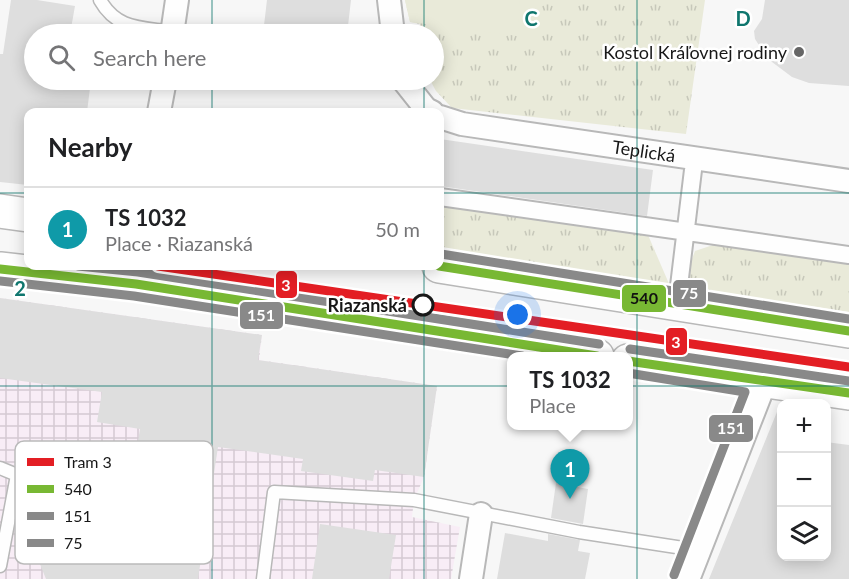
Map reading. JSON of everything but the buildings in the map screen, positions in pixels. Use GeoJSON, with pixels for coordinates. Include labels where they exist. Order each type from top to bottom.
{"type":"FeatureCollection","features":[{"type":"Feature","properties":{"kind":"main road"},"geometry":{"type":"LineString","coordinates":[[0,211],[24,214]]}},
{"type":"Feature","properties":{"kind":"main road"},"geometry":{"type":"LineString","coordinates":[[444,267],[849,332]]}},
{"type":"Feature","properties":{"kind":"main road"},"geometry":{"type":"LineString","coordinates":[[0,269],[137,275],[569,352]]}},
{"type":"Feature","properties":{"kind":"main road"},"geometry":{"type":"LineString","coordinates":[[633,363],[849,393]]}},
{"type":"Feature","properties":{"kind":"street"},"geometry":{"type":"LineString","coordinates":[[173,24],[177,0]]}},
{"type":"Feature","properties":{"kind":"street"},"geometry":{"type":"LineString","coordinates":[[389,0],[392,24]]}},
{"type":"Feature","properties":{"kind":"street"},"geometry":{"type":"LineString","coordinates":[[160,108],[163,90]]}},
{"type":"Feature","properties":{"kind":"street"},"geometry":{"type":"LineString","coordinates":[[411,90],[425,108]]}},
{"type":"Feature","properties":{"kind":"street","name":"Teplická"},"geometry":{"type":"LineString","coordinates":[[444,118],[462,124],[849,181]]}},
{"type":"Feature","properties":{"kind":"street"},"geometry":{"type":"LineString","coordinates":[[679,286],[693,170]]}},
{"type":"Feature","properties":{"kind":"street"},"geometry":{"type":"LineString","coordinates":[[444,198],[849,255]]}},
{"type":"Feature","properties":{"kind":"street"},"geometry":{"type":"LineString","coordinates":[[685,579],[762,382]]}},
{"type":"Feature","properties":{"kind":"street"},"geometry":{"type":"LineString","coordinates":[[471,579],[481,514]]}},
{"type":"Feature","properties":{"kind":"lane"},"geometry":{"type":"LineString","coordinates":[[100,0],[108,14],[124,24]]}},
{"type":"Feature","properties":{"kind":"lane"},"geometry":{"type":"LineString","coordinates":[[0,468],[15,473]]}},
{"type":"Feature","properties":{"kind":"lane"},"geometry":{"type":"LineString","coordinates":[[0,566],[15,485]]}},
{"type":"Feature","properties":{"kind":"lane"},"geometry":{"type":"LineString","coordinates":[[263,579],[274,492],[414,500],[579,532],[697,550]]}},
{"type":"Feature","properties":{"kind":"shaded area"},"geometry":{"type":"Polygon","coordinates":[[[0,298],[262,335],[259,360],[437,386],[424,477],[414,500],[412,517],[460,527],[451,579],[0,579],[0,298]]]}},
{"type":"Feature","properties":{"kind":"green space"},"geometry":{"type":"Polygon","coordinates":[[[405,0],[705,0],[686,134],[452,108],[435,90],[444,90],[444,24],[410,22],[405,0]]]}},
{"type":"Feature","properties":{"kind":"green space"},"geometry":{"type":"Polygon","coordinates":[[[405,0],[520,0],[518,36],[444,26],[444,24],[410,22],[405,0]]]}},
{"type":"Feature","properties":{"kind":"green space"},"geometry":{"type":"Polygon","coordinates":[[[444,206],[648,235],[670,286],[444,255],[444,206]]]}},
{"type":"Feature","properties":{"kind":"green space"},"geometry":{"type":"Polygon","coordinates":[[[719,243],[849,262],[849,312],[688,288],[689,267],[695,251],[719,243]]]}},
{"type":"Feature","properties":{"kind":"tram line","name":"3"},"geometry":{"type":"LineString","coordinates":[[185,270],[849,367]]}},
{"type":"Feature","properties":{"kind":"transit line","name":"75"},"geometry":{"type":"LineString","coordinates":[[444,254],[849,319]]}},
{"type":"Feature","properties":{"kind":"transit line","name":"540"},"geometry":{"type":"LineString","coordinates":[[444,267],[849,331]]}},
{"type":"Feature","properties":{"kind":"transit line","name":"540"},"geometry":{"type":"LineString","coordinates":[[0,269],[136,284],[571,352]]}},
{"type":"Feature","properties":{"kind":"transit line","name":"75"},"geometry":{"type":"LineString","coordinates":[[118,270],[599,344]]}},
{"type":"Feature","properties":{"kind":"transit line","name":"151"},"geometry":{"type":"LineString","coordinates":[[0,281],[134,296],[507,354]]}},
{"type":"Feature","properties":{"kind":"transit line","name":"75"},"geometry":{"type":"LineString","coordinates":[[630,349],[849,381]]}},
{"type":"Feature","properties":{"kind":"transit line","name":"540"},"geometry":{"type":"LineString","coordinates":[[633,362],[849,393]]}},
{"type":"Feature","properties":{"kind":"transit line","name":"151"},"geometry":{"type":"LineString","coordinates":[[633,374],[745,392],[674,575]]}},
{"type":"Feature","properties":{"kind":"place","name":"Kostol Kráľovnej rodiny"},"geometry":{"type":"Point","coordinates":[799,52]}},
{"type":"Feature","properties":{"kind":"place","name":"Riazanská"},"geometry":{"type":"Point","coordinates":[423,305]}},
{"type":"Feature","properties":{"kind":"place","name":"TS 1032"},"geometry":{"type":"Point","coordinates":[570,499]}}]}
